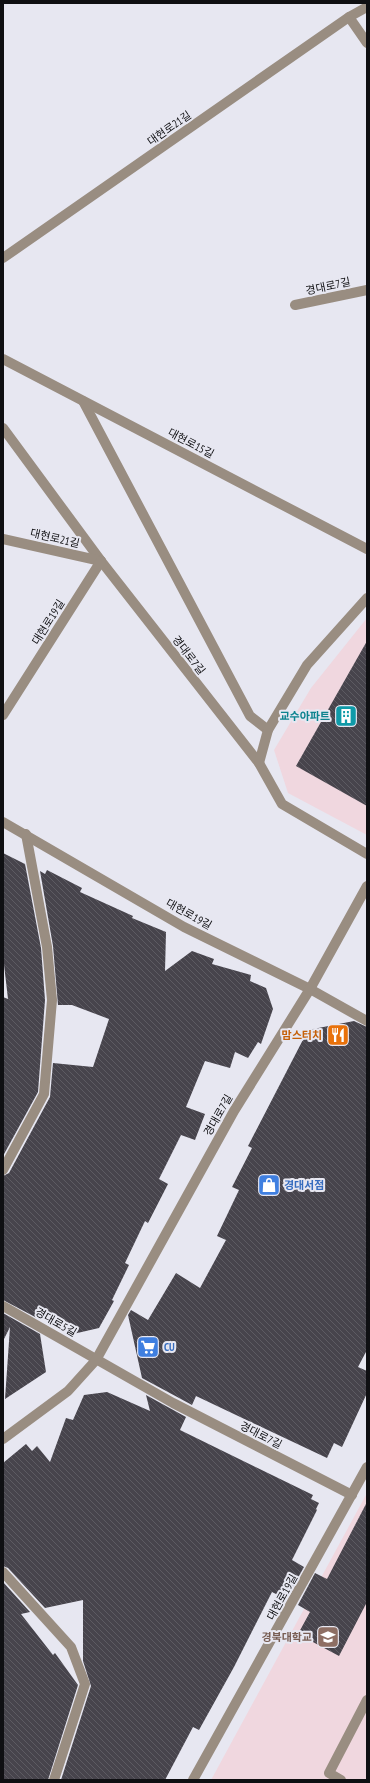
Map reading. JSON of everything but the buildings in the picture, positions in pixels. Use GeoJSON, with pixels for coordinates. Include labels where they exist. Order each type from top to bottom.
{"type":"FeatureCollection","features":[{"type":"Feature","properties":{"kind":"street","name":"대현로21길"},"geometry":{"type":"LineString","coordinates":[[3,258],[349,17],[367,7]]}},
{"type":"Feature","properties":{"kind":"street"},"geometry":{"type":"LineString","coordinates":[[349,17],[367,43]]}},
{"type":"Feature","properties":{"kind":"street","name":"경대로7길"},"geometry":{"type":"LineString","coordinates":[[295,305],[367,290]]}},
{"type":"Feature","properties":{"kind":"street","name":"대현로15길"},"geometry":{"type":"LineString","coordinates":[[3,359],[367,549]]}},
{"type":"Feature","properties":{"kind":"street"},"geometry":{"type":"LineString","coordinates":[[83,401],[250,716],[268,730]]}},
{"type":"Feature","properties":{"kind":"street","name":"경대로7길"},"geometry":{"type":"LineString","coordinates":[[3,428],[101,561],[259,763],[282,804],[367,854]]}},
{"type":"Feature","properties":{"kind":"street","name":"대현로21길"},"geometry":{"type":"LineString","coordinates":[[3,538],[101,561]]}},
{"type":"Feature","properties":{"kind":"street","name":"대현로19길"},"geometry":{"type":"LineString","coordinates":[[3,715],[101,561]]}},
{"type":"Feature","properties":{"kind":"street"},"geometry":{"type":"LineString","coordinates":[[259,763],[268,730],[307,664],[367,598]]}},
{"type":"Feature","properties":{"kind":"street","name":"대현로19길"},"geometry":{"type":"LineString","coordinates":[[3,822],[184,927],[310,989],[367,1021]]}},
{"type":"Feature","properties":{"kind":"street"},"geometry":{"type":"LineString","coordinates":[[3,1170],[44,1094],[52,1000],[47,947],[26,834]]}},
{"type":"Feature","properties":{"kind":"street","name":"경대로7길"},"geometry":{"type":"LineString","coordinates":[[3,1440],[68,1391],[96,1360],[234,1111],[310,989],[367,886]]}},
{"type":"Feature","properties":{"kind":"street","name":"경대로5길"},"geometry":{"type":"LineString","coordinates":[[3,1306],[96,1360]]}},
{"type":"Feature","properties":{"kind":"street","name":"경대로7길"},"geometry":{"type":"LineString","coordinates":[[96,1360],[173,1403],[352,1495]]}},
{"type":"Feature","properties":{"kind":"street","name":"대현로19길"},"geometry":{"type":"LineString","coordinates":[[193,1780],[367,1467]]}},
{"type":"Feature","properties":{"kind":"street"},"geometry":{"type":"LineString","coordinates":[[3,1572],[71,1647],[85,1684],[54,1780]]}},
{"type":"Feature","properties":{"kind":"street"},"geometry":{"type":"LineString","coordinates":[[341,1780],[329,1773],[367,1700]]}},
{"type":"Feature","properties":{"kind":"shaded area"},"geometry":{"type":"Polygon","coordinates":[[[367,618],[367,835],[288,793],[274,750],[311,688],[367,618]]]}},
{"type":"Feature","properties":{"kind":"shaded area","name":"경북대학교"},"geometry":{"type":"Polygon","coordinates":[[[367,1493],[367,1780],[211,1780],[367,1493]]]}},
{"type":"Feature","properties":{"kind":"place","name":"교수아파트"},"geometry":{"type":"Point","coordinates":[346,716]}},
{"type":"Feature","properties":{"kind":"place","name":"맘스터치"},"geometry":{"type":"Point","coordinates":[338,1035]}},
{"type":"Feature","properties":{"kind":"place","name":"경대서점"},"geometry":{"type":"Point","coordinates":[269,1185]}},
{"type":"Feature","properties":{"kind":"place","name":"CU"},"geometry":{"type":"Point","coordinates":[148,1347]}},
{"type":"Feature","properties":{"kind":"place","name":"경북대학교"},"geometry":{"type":"Point","coordinates":[328,1637]}}]}
